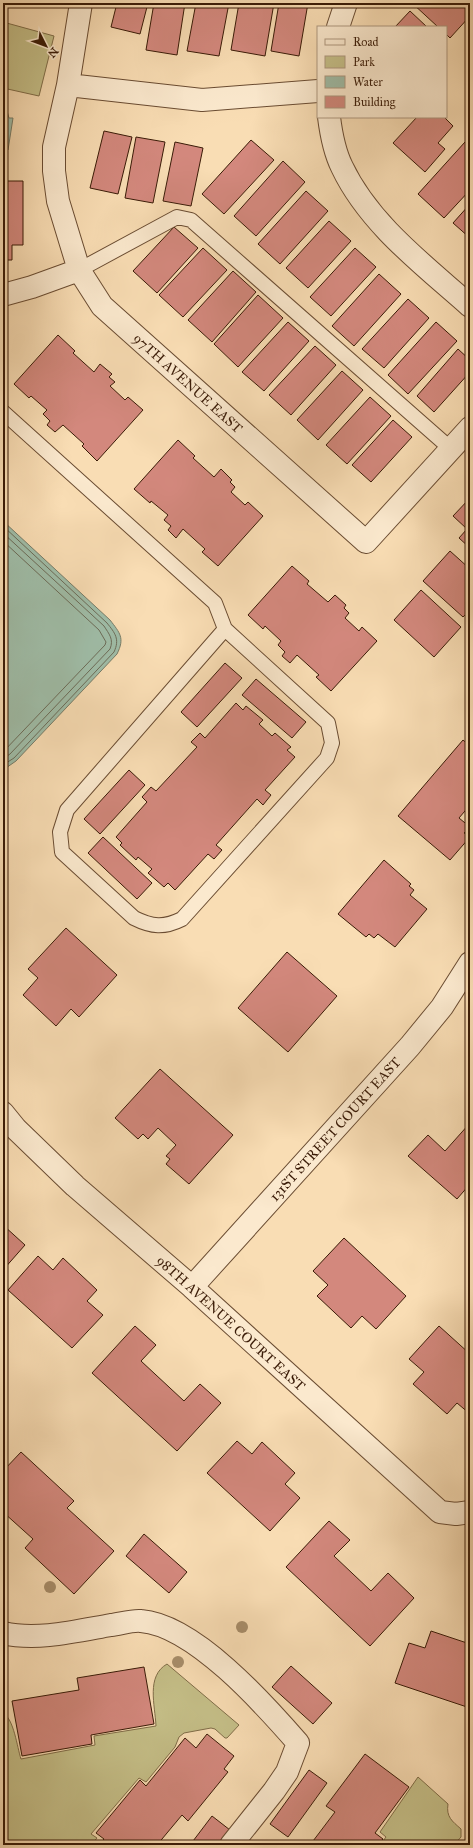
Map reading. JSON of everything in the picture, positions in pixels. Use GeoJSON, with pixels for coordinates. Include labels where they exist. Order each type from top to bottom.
{"type":"FeatureCollection","features":[{"type":"Feature","properties":{"kind":"street","name":"97TH AVENUE EAST"},"geometry":{"type":"LineString","coordinates":[[81,3],[68,85],[54,147],[54,171],[58,202],[80,270],[102,306],[366,542],[451,449]]}},
{"type":"Feature","properties":{"kind":"street"},"geometry":{"type":"LineString","coordinates":[[338,26],[346,3]]}},
{"type":"Feature","properties":{"kind":"street"},"geometry":{"type":"LineString","coordinates":[[68,85],[202,100],[317,91]]}},
{"type":"Feature","properties":{"kind":"street"},"geometry":{"type":"LineString","coordinates":[[329,118],[341,167],[361,199],[404,248],[470,306]]}},
{"type":"Feature","properties":{"kind":"street"},"geometry":{"type":"LineString","coordinates":[[3,295],[32,287],[80,270]]}},
{"type":"Feature","properties":{"kind":"street"},"geometry":{"type":"LineString","coordinates":[[451,449],[470,428]]}},
{"type":"Feature","properties":{"kind":"street","name":"131ST STREET COURT EAST"},"geometry":{"type":"LineString","coordinates":[[192,1287],[410,1046],[442,1006],[470,963]]}},
{"type":"Feature","properties":{"kind":"street","name":"98TH AVENUE COURT EAST"},"geometry":{"type":"LineString","coordinates":[[3,1113],[16,1129],[75,1186],[192,1287],[440,1512],[456,1514],[469,1513]]}},
{"type":"Feature","properties":{"kind":"street"},"geometry":{"type":"LineString","coordinates":[[3,1633],[15,1636],[60,1634],[140,1620],[178,1633],[211,1655],[274,1716],[298,1743],[287,1772],[274,1791],[231,1845]]}},
{"type":"Feature","properties":{"kind":"lane"},"geometry":{"type":"LineString","coordinates":[[80,270],[177,217],[191,220],[451,449]]}},
{"type":"Feature","properties":{"kind":"lane"},"geometry":{"type":"LineString","coordinates":[[3,412],[215,603],[225,629],[328,723],[332,743],[327,758],[182,920],[170,925],[148,925],[134,918],[62,852],[60,832],[67,810],[225,629]]}},
{"type":"Feature","properties":{"kind":"green space"},"geometry":{"type":"Polygon","coordinates":[[[3,22],[54,36],[39,96],[3,88],[3,22]]]}},
{"type":"Feature","properties":{"kind":"green space"},"geometry":{"type":"Polygon","coordinates":[[[167,1664],[239,1725],[227,1738],[215,1729],[211,1728],[184,1733],[179,1737],[175,1747],[146,1782],[139,1778],[91,1834],[97,1838],[91,1845],[3,1845],[3,1713],[10,1721],[21,1759],[95,1745],[94,1736],[156,1726],[153,1692],[154,1683],[160,1669],[167,1664]]]}},
{"type":"Feature","properties":{"kind":"green space"},"geometry":{"type":"Polygon","coordinates":[[[418,1777],[448,1804],[449,1816],[461,1829],[461,1837],[454,1845],[380,1845],[386,1837],[380,1832],[418,1777]]]}},
{"type":"Feature","properties":{"kind":"water"},"geometry":{"type":"Polygon","coordinates":[[[3,109],[7,111],[9,118],[13,118],[8,150],[3,152],[3,109]]]}},
{"type":"Feature","properties":{"kind":"water"},"geometry":{"type":"Polygon","coordinates":[[[3,521],[110,620],[119,632],[121,644],[117,654],[16,761],[3,770],[3,521]]]}},
{"type":"Feature","properties":{"kind":"building"},"geometry":{"type":"Polygon","coordinates":[[[117,3],[148,3],[140,34],[111,27],[117,3]]]}},
{"type":"Feature","properties":{"kind":"building"},"geometry":{"type":"Polygon","coordinates":[[[154,3],[185,3],[177,55],[146,50],[154,3]]]}},
{"type":"Feature","properties":{"kind":"building"},"geometry":{"type":"Polygon","coordinates":[[[196,3],[229,3],[219,56],[187,51],[196,3]]]}},
{"type":"Feature","properties":{"kind":"building"},"geometry":{"type":"Polygon","coordinates":[[[239,3],[274,3],[265,56],[231,50],[239,3]]]}},
{"type":"Feature","properties":{"kind":"building"},"geometry":{"type":"Polygon","coordinates":[[[279,3],[308,3],[299,56],[271,51],[279,3]]]}},
{"type":"Feature","properties":{"kind":"building"},"geometry":{"type":"Polygon","coordinates":[[[412,3],[470,3],[470,16],[450,38],[447,35],[447,26],[437,26],[412,3]]]}},
{"type":"Feature","properties":{"kind":"building"},"geometry":{"type":"Polygon","coordinates":[[[410,11],[426,26],[396,26],[410,11]]]}},
{"type":"Feature","properties":{"kind":"building"},"geometry":{"type":"Polygon","coordinates":[[[416,118],[445,118],[453,126],[438,143],[445,149],[425,172],[393,143],[416,118]]]}},
{"type":"Feature","properties":{"kind":"building"},"geometry":{"type":"Polygon","coordinates":[[[104,131],[132,137],[118,194],[90,188],[104,131]]]}},
{"type":"Feature","properties":{"kind":"building"},"geometry":{"type":"Polygon","coordinates":[[[136,137],[165,142],[153,203],[125,198],[136,137]]]}},
{"type":"Feature","properties":{"kind":"building"},"geometry":{"type":"Polygon","coordinates":[[[251,140],[274,160],[224,214],[202,194],[251,140]]]}},
{"type":"Feature","properties":{"kind":"building"},"geometry":{"type":"Polygon","coordinates":[[[175,142],[203,148],[191,206],[163,201],[175,142]]]}},
{"type":"Feature","properties":{"kind":"building"},"geometry":{"type":"Polygon","coordinates":[[[465,142],[470,147],[470,190],[444,218],[418,194],[465,142]]]}},
{"type":"Feature","properties":{"kind":"building"},"geometry":{"type":"Polygon","coordinates":[[[283,161],[305,182],[256,236],[234,216],[283,161]]]}},
{"type":"Feature","properties":{"kind":"building"},"geometry":{"type":"Polygon","coordinates":[[[3,181],[23,181],[23,245],[12,245],[12,260],[3,260],[3,181]]]}},
{"type":"Feature","properties":{"kind":"building"},"geometry":{"type":"Polygon","coordinates":[[[306,191],[328,211],[280,264],[258,244],[306,191]]]}},
{"type":"Feature","properties":{"kind":"building"},"geometry":{"type":"Polygon","coordinates":[[[470,204],[470,238],[453,223],[470,204]]]}},
{"type":"Feature","properties":{"kind":"building"},"geometry":{"type":"Polygon","coordinates":[[[329,221],[351,241],[308,288],[286,268],[329,221]]]}},
{"type":"Feature","properties":{"kind":"building"},"geometry":{"type":"Polygon","coordinates":[[[174,227],[198,248],[157,293],[133,271],[174,227]]]}},
{"type":"Feature","properties":{"kind":"building"},"geometry":{"type":"Polygon","coordinates":[[[203,248],[227,270],[183,317],[159,295],[203,248]]]}},
{"type":"Feature","properties":{"kind":"building"},"geometry":{"type":"Polygon","coordinates":[[[355,248],[376,267],[331,316],[310,297],[355,248]]]}},
{"type":"Feature","properties":{"kind":"building"},"geometry":{"type":"Polygon","coordinates":[[[233,271],[256,292],[212,342],[188,320],[233,271]]]}},
{"type":"Feature","properties":{"kind":"building"},"geometry":{"type":"Polygon","coordinates":[[[379,274],[401,294],[354,346],[332,326],[379,274]]]}},
{"type":"Feature","properties":{"kind":"building"},"geometry":{"type":"Polygon","coordinates":[[[258,295],[283,318],[238,367],[214,344],[258,295]]]}},
{"type":"Feature","properties":{"kind":"building"},"geometry":{"type":"Polygon","coordinates":[[[408,299],[429,318],[384,368],[362,349],[408,299]]]}},
{"type":"Feature","properties":{"kind":"building"},"geometry":{"type":"Polygon","coordinates":[[[288,322],[309,341],[264,391],[242,372],[288,322]]]}},
{"type":"Feature","properties":{"kind":"building"},"geometry":{"type":"Polygon","coordinates":[[[436,322],[457,341],[408,394],[388,375],[436,322]]]}},
{"type":"Feature","properties":{"kind":"building"},"geometry":{"type":"Polygon","coordinates":[[[58,335],[75,351],[73,353],[94,372],[100,364],[112,374],[109,377],[115,382],[110,386],[125,400],[128,397],[143,410],[97,461],[82,446],[84,444],[63,425],[55,432],[47,425],[50,421],[43,414],[47,410],[31,396],[29,398],[14,384],[58,335]]]}},
{"type":"Feature","properties":{"kind":"building"},"geometry":{"type":"Polygon","coordinates":[[[315,346],[336,365],[291,415],[269,395],[315,346]]]}},
{"type":"Feature","properties":{"kind":"building"},"geometry":{"type":"Polygon","coordinates":[[[458,349],[470,360],[470,372],[434,412],[417,396],[458,349]]]}},
{"type":"Feature","properties":{"kind":"building"},"geometry":{"type":"Polygon","coordinates":[[[342,371],[363,390],[318,440],[297,420],[342,371]]]}},
{"type":"Feature","properties":{"kind":"building"},"geometry":{"type":"Polygon","coordinates":[[[370,397],[391,416],[347,464],[326,445],[370,397]]]}},
{"type":"Feature","properties":{"kind":"building"},"geometry":{"type":"Polygon","coordinates":[[[393,420],[412,437],[371,482],[352,465],[393,420]]]}},
{"type":"Feature","properties":{"kind":"building"},"geometry":{"type":"Polygon","coordinates":[[[178,440],[195,456],[193,458],[214,477],[221,469],[232,480],[230,482],[235,487],[231,492],[245,505],[248,502],[263,516],[218,566],[202,552],[205,549],[183,529],[176,538],[168,530],[171,526],[164,520],[168,515],[151,501],[150,503],[134,489],[178,440]]]}},
{"type":"Feature","properties":{"kind":"building"},"geometry":{"type":"Polygon","coordinates":[[[470,498],[470,548],[459,538],[467,529],[453,516],[470,498]]]}},
{"type":"Feature","properties":{"kind":"building"},"geometry":{"type":"Polygon","coordinates":[[[450,551],[470,569],[470,610],[463,617],[423,581],[450,551]]]}},
{"type":"Feature","properties":{"kind":"building"},"geometry":{"type":"Polygon","coordinates":[[[292,566],[309,581],[307,584],[328,602],[335,595],[346,605],[344,608],[349,613],[345,618],[359,631],[362,627],[377,641],[331,691],[316,677],[319,675],[297,655],[290,663],[282,656],[285,652],[278,645],[281,641],[265,626],[263,629],[248,615],[292,566]]]}},
{"type":"Feature","properties":{"kind":"building"},"geometry":{"type":"Polygon","coordinates":[[[421,590],[461,627],[434,657],[394,620],[421,590]]]}},
{"type":"Feature","properties":{"kind":"building"},"geometry":{"type":"Polygon","coordinates":[[[225,663],[242,678],[197,727],[181,712],[225,663]]]}},
{"type":"Feature","properties":{"kind":"building"},"geometry":{"type":"Polygon","coordinates":[[[256,679],[306,722],[292,738],[242,695],[256,679]]]}},
{"type":"Feature","properties":{"kind":"building"},"geometry":{"type":"Polygon","coordinates":[[[236,703],[243,710],[246,706],[263,720],[259,724],[272,736],[275,733],[291,747],[287,750],[295,757],[265,790],[271,795],[263,805],[257,799],[216,845],[222,850],[214,859],[208,854],[175,890],[168,883],[164,887],[148,873],[152,869],[138,857],[136,860],[120,845],[122,843],[116,837],[147,802],[142,797],[151,787],[156,791],[197,747],[191,742],[200,733],[205,738],[236,703]]]}},
{"type":"Feature","properties":{"kind":"building"},"geometry":{"type":"Polygon","coordinates":[[[463,740],[470,746],[470,805],[459,818],[470,827],[464,833],[470,837],[450,860],[398,816],[463,740]]]}},
{"type":"Feature","properties":{"kind":"building"},"geometry":{"type":"Polygon","coordinates":[[[129,770],[145,785],[100,834],[84,819],[129,770]]]}},
{"type":"Feature","properties":{"kind":"building"},"geometry":{"type":"Polygon","coordinates":[[[103,837],[152,883],[137,899],[88,853],[103,837]]]}},
{"type":"Feature","properties":{"kind":"building"},"geometry":{"type":"Polygon","coordinates":[[[384,860],[411,884],[409,886],[414,890],[410,895],[427,909],[395,947],[378,934],[374,938],[369,934],[366,937],[338,914],[384,860]]]}},
{"type":"Feature","properties":{"kind":"building"},"geometry":{"type":"Polygon","coordinates":[[[66,928],[117,975],[79,1017],[71,1009],[56,1026],[23,995],[38,978],[28,969],[66,928]]]}},
{"type":"Feature","properties":{"kind":"building"},"geometry":{"type":"Polygon","coordinates":[[[287,952],[337,996],[288,1052],[238,1008],[287,952]]]}},
{"type":"Feature","properties":{"kind":"building"},"geometry":{"type":"Polygon","coordinates":[[[160,1069],[233,1135],[189,1184],[166,1164],[170,1159],[166,1156],[176,1145],[158,1128],[148,1139],[143,1134],[138,1139],[115,1118],[160,1069]]]}},
{"type":"Feature","properties":{"kind":"building"},"geometry":{"type":"Polygon","coordinates":[[[470,1123],[470,1184],[457,1199],[408,1156],[428,1135],[445,1151],[470,1123]]]}},
{"type":"Feature","properties":{"kind":"building"},"geometry":{"type":"Polygon","coordinates":[[[3,1225],[25,1245],[3,1270],[3,1225]]]}},
{"type":"Feature","properties":{"kind":"building"},"geometry":{"type":"Polygon","coordinates":[[[344,1238],[406,1296],[376,1329],[362,1316],[351,1328],[317,1296],[328,1285],[313,1271],[344,1238]]]}},
{"type":"Feature","properties":{"kind":"building"},"geometry":{"type":"Polygon","coordinates":[[[38,1256],[53,1270],[63,1258],[97,1290],[87,1301],[103,1315],[72,1348],[8,1290],[38,1256]]]}},
{"type":"Feature","properties":{"kind":"building"},"geometry":{"type":"Polygon","coordinates":[[[135,1326],[156,1345],[141,1361],[184,1401],[200,1384],[221,1403],[177,1451],[92,1373],[135,1326]]]}},
{"type":"Feature","properties":{"kind":"building"},"geometry":{"type":"Polygon","coordinates":[[[439,1326],[470,1354],[470,1414],[457,1403],[447,1414],[413,1384],[424,1372],[409,1359],[439,1326]]]}},
{"type":"Feature","properties":{"kind":"building"},"geometry":{"type":"Polygon","coordinates":[[[237,1441],[252,1454],[262,1442],[295,1473],[285,1484],[300,1498],[270,1531],[207,1473],[237,1441]]]}},
{"type":"Feature","properties":{"kind":"building"},"geometry":{"type":"Polygon","coordinates":[[[21,1452],[74,1501],[67,1508],[114,1551],[74,1594],[25,1548],[33,1539],[3,1512],[3,1471],[21,1452]]]}},
{"type":"Feature","properties":{"kind":"building"},"geometry":{"type":"Polygon","coordinates":[[[329,1521],[350,1540],[334,1556],[371,1591],[388,1573],[414,1598],[370,1646],[286,1567],[329,1521]]]}},
{"type":"Feature","properties":{"kind":"building"},"geometry":{"type":"Polygon","coordinates":[[[144,1534],[187,1572],[169,1593],[126,1556],[144,1534]]]}},
{"type":"Feature","properties":{"kind":"building"},"geometry":{"type":"Polygon","coordinates":[[[431,1631],[470,1644],[470,1708],[395,1683],[409,1643],[425,1648],[431,1631]]]}},
{"type":"Feature","properties":{"kind":"building"},"geometry":{"type":"Polygon","coordinates":[[[291,1666],[332,1703],[313,1724],[272,1687],[291,1666]]]}},
{"type":"Feature","properties":{"kind":"building"},"geometry":{"type":"Polygon","coordinates":[[[144,1667],[154,1724],[91,1735],[92,1744],[22,1756],[12,1701],[79,1690],[77,1678],[144,1667]]]}},
{"type":"Feature","properties":{"kind":"building"},"geometry":{"type":"Polygon","coordinates":[[[207,1734],[234,1756],[224,1769],[228,1772],[188,1821],[182,1815],[157,1845],[99,1845],[104,1839],[96,1833],[140,1780],[146,1786],[185,1738],[196,1748],[207,1734]]]}},
{"type":"Feature","properties":{"kind":"building"},"geometry":{"type":"Polygon","coordinates":[[[365,1754],[409,1787],[375,1833],[383,1839],[378,1845],[310,1845],[335,1812],[326,1806],[365,1754]]]}},
{"type":"Feature","properties":{"kind":"building"},"geometry":{"type":"Polygon","coordinates":[[[309,1770],[327,1783],[288,1837],[270,1824],[309,1770]]]}},
{"type":"Feature","properties":{"kind":"building"},"geometry":{"type":"Polygon","coordinates":[[[212,1816],[230,1830],[218,1845],[190,1845],[212,1816]]]}}]}
